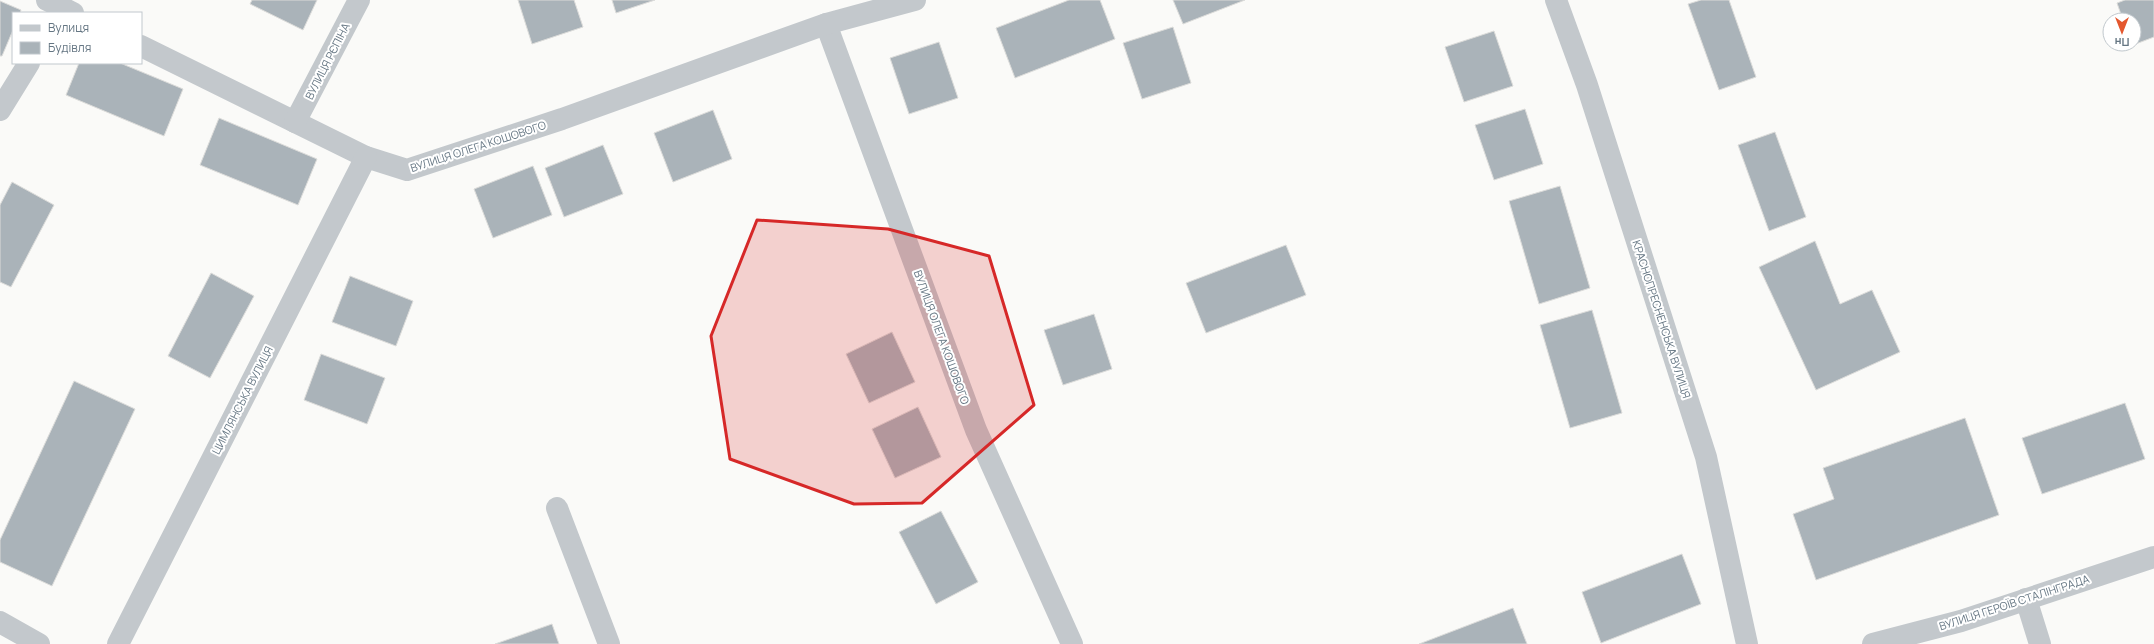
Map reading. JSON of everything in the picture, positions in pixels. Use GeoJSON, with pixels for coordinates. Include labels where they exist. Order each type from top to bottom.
{"type":"FeatureCollection","features":[{"type":"Feature","properties":{"kind":"street","name":"ВУЛИЦЯ РЄПІНА"},"geometry":{"type":"LineString","coordinates":[[295,122],[358,0]]}},
{"type":"Feature","properties":{"kind":"street","name":"ВУЛИЦЯ ОЛЕГА КОШОВОГО"},"geometry":{"type":"LineString","coordinates":[[142,46],[366,157],[407,170],[562,119],[826,24],[915,0]]}},
{"type":"Feature","properties":{"kind":"street","name":"КРАСНОПРЕСНЕНСЬКА ВУЛИЦЯ"},"geometry":{"type":"LineString","coordinates":[[1556,0],[1589,93],[1706,457],[1748,644]]}},
{"type":"Feature","properties":{"kind":"street","name":"ВУЛИЦЯ ОЛЕГА КОШОВОГО"},"geometry":{"type":"LineString","coordinates":[[826,24],[976,430],[1072,644]]}},
{"type":"Feature","properties":{"kind":"street"},"geometry":{"type":"LineString","coordinates":[[0,110],[28,64]]}},
{"type":"Feature","properties":{"kind":"street","name":"ЦИМЛЯНСЬКА ВУЛИЦЯ"},"geometry":{"type":"LineString","coordinates":[[118,644],[366,157]]}},
{"type":"Feature","properties":{"kind":"street"},"geometry":{"type":"LineString","coordinates":[[557,508],[609,644]]}},
{"type":"Feature","properties":{"kind":"street","name":"ВУЛИЦЯ ГЕРОЇВ СТАЛІНГРАДА"},"geometry":{"type":"LineString","coordinates":[[1873,644],[1961,621],[2154,557]]}},
{"type":"Feature","properties":{"kind":"street"},"geometry":{"type":"LineString","coordinates":[[2026,599],[2040,644]]}},
{"type":"Feature","properties":{"kind":"street"},"geometry":{"type":"LineString","coordinates":[[0,622],[39,644]]}},
{"type":"Feature","properties":{"kind":"highlighted area"},"geometry":{"type":"Polygon","coordinates":[[[757,220],[888,229],[989,256],[1034,405],[922,503],[854,504],[730,459],[711,336],[757,220]]]}},
{"type":"Feature","properties":{"kind":"building"},"geometry":{"type":"Polygon","coordinates":[[[252,0],[317,0],[303,30],[250,4],[252,0]]]}},
{"type":"Feature","properties":{"kind":"building"},"geometry":{"type":"Polygon","coordinates":[[[518,0],[574,0],[583,27],[532,44],[518,0]]]}},
{"type":"Feature","properties":{"kind":"building"},"geometry":{"type":"Polygon","coordinates":[[[612,0],[655,0],[616,13],[612,0]]]}},
{"type":"Feature","properties":{"kind":"building"},"geometry":{"type":"Polygon","coordinates":[[[1069,0],[1100,0],[1115,39],[1015,78],[996,28],[1069,0]]]}},
{"type":"Feature","properties":{"kind":"building"},"geometry":{"type":"Polygon","coordinates":[[[1173,0],[1245,0],[1183,24],[1173,0]]]}},
{"type":"Feature","properties":{"kind":"building"},"geometry":{"type":"Polygon","coordinates":[[[1701,0],[1729,0],[1756,77],[1719,90],[1688,4],[1701,0]]]}},
{"type":"Feature","properties":{"kind":"building"},"geometry":{"type":"Polygon","coordinates":[[[2125,0],[2154,0],[2154,37],[2142,42],[2142,12],[2120,12],[2117,3],[2125,0]]]}},
{"type":"Feature","properties":{"kind":"building"},"geometry":{"type":"Polygon","coordinates":[[[0,1],[21,10],[20,12],[12,12],[12,32],[2,56],[0,56],[0,1]]]}},
{"type":"Feature","properties":{"kind":"building"},"geometry":{"type":"Polygon","coordinates":[[[1173,27],[1191,83],[1142,99],[1123,43],[1173,27]]]}},
{"type":"Feature","properties":{"kind":"building"},"geometry":{"type":"Polygon","coordinates":[[[1494,31],[1513,86],[1464,102],[1445,47],[1494,31]]]}},
{"type":"Feature","properties":{"kind":"building"},"geometry":{"type":"Polygon","coordinates":[[[939,42],[958,98],[909,114],[890,58],[939,42]]]}},
{"type":"Feature","properties":{"kind":"building"},"geometry":{"type":"Polygon","coordinates":[[[79,64],[122,64],[183,89],[164,136],[66,95],[79,64]]]}},
{"type":"Feature","properties":{"kind":"building"},"geometry":{"type":"Polygon","coordinates":[[[1525,109],[1543,164],[1494,180],[1475,125],[1525,109]]]}},
{"type":"Feature","properties":{"kind":"building"},"geometry":{"type":"Polygon","coordinates":[[[713,110],[732,159],[673,182],[654,133],[713,110]]]}},
{"type":"Feature","properties":{"kind":"building"},"geometry":{"type":"Polygon","coordinates":[[[219,118],[317,159],[298,205],[200,165],[219,118]]]}},
{"type":"Feature","properties":{"kind":"building"},"geometry":{"type":"Polygon","coordinates":[[[1775,132],[1806,217],[1769,231],[1738,145],[1775,132]]]}},
{"type":"Feature","properties":{"kind":"building"},"geometry":{"type":"Polygon","coordinates":[[[603,145],[623,194],[564,217],[545,168],[603,145]]]}},
{"type":"Feature","properties":{"kind":"building"},"geometry":{"type":"Polygon","coordinates":[[[533,166],[552,215],[493,238],[474,189],[533,166]]]}},
{"type":"Feature","properties":{"kind":"building"},"geometry":{"type":"Polygon","coordinates":[[[12,182],[54,205],[11,287],[0,282],[0,205],[12,182]]]}},
{"type":"Feature","properties":{"kind":"building"},"geometry":{"type":"Polygon","coordinates":[[[1560,186],[1590,288],[1539,304],[1509,201],[1560,186]]]}},
{"type":"Feature","properties":{"kind":"building"},"geometry":{"type":"Polygon","coordinates":[[[1815,241],[1840,304],[1872,290],[1900,352],[1816,390],[1759,267],[1815,241]]]}},
{"type":"Feature","properties":{"kind":"building"},"geometry":{"type":"Polygon","coordinates":[[[1286,245],[1306,295],[1206,333],[1186,283],[1286,245]]]}},
{"type":"Feature","properties":{"kind":"building"},"geometry":{"type":"Polygon","coordinates":[[[211,273],[254,296],[210,378],[168,356],[211,273]]]}},
{"type":"Feature","properties":{"kind":"building"},"geometry":{"type":"Polygon","coordinates":[[[350,276],[413,301],[396,346],[332,322],[350,276]]]}},
{"type":"Feature","properties":{"kind":"building"},"geometry":{"type":"Polygon","coordinates":[[[1592,310],[1622,413],[1570,428],[1540,325],[1592,310]]]}},
{"type":"Feature","properties":{"kind":"building"},"geometry":{"type":"Polygon","coordinates":[[[1094,314],[1112,369],[1063,385],[1044,330],[1094,314]]]}},
{"type":"Feature","properties":{"kind":"building"},"geometry":{"type":"Polygon","coordinates":[[[892,332],[915,382],[869,403],[846,354],[892,332]]]}},
{"type":"Feature","properties":{"kind":"building"},"geometry":{"type":"Polygon","coordinates":[[[321,354],[385,378],[367,424],[304,400],[321,354]]]}},
{"type":"Feature","properties":{"kind":"building"},"geometry":{"type":"Polygon","coordinates":[[[74,381],[135,409],[52,586],[0,562],[0,540],[74,381]]]}},
{"type":"Feature","properties":{"kind":"building"},"geometry":{"type":"Polygon","coordinates":[[[2125,403],[2145,459],[2042,494],[2022,438],[2125,403]]]}},
{"type":"Feature","properties":{"kind":"building"},"geometry":{"type":"Polygon","coordinates":[[[918,407],[941,457],[895,478],[872,429],[918,407]]]}},
{"type":"Feature","properties":{"kind":"building"},"geometry":{"type":"Polygon","coordinates":[[[1965,418],[1999,515],[1816,580],[1793,514],[1834,499],[1823,468],[1965,418]]]}},
{"type":"Feature","properties":{"kind":"building"},"geometry":{"type":"Polygon","coordinates":[[[941,511],[978,582],[936,604],[899,532],[941,511]]]}},
{"type":"Feature","properties":{"kind":"building"},"geometry":{"type":"Polygon","coordinates":[[[1682,554],[1701,604],[1601,643],[1582,592],[1682,554]]]}},
{"type":"Feature","properties":{"kind":"building"},"geometry":{"type":"Polygon","coordinates":[[[1513,608],[1527,644],[1419,644],[1513,608]]]}},
{"type":"Feature","properties":{"kind":"building"},"geometry":{"type":"Polygon","coordinates":[[[552,624],[559,644],[495,644],[552,624]]]}}]}
